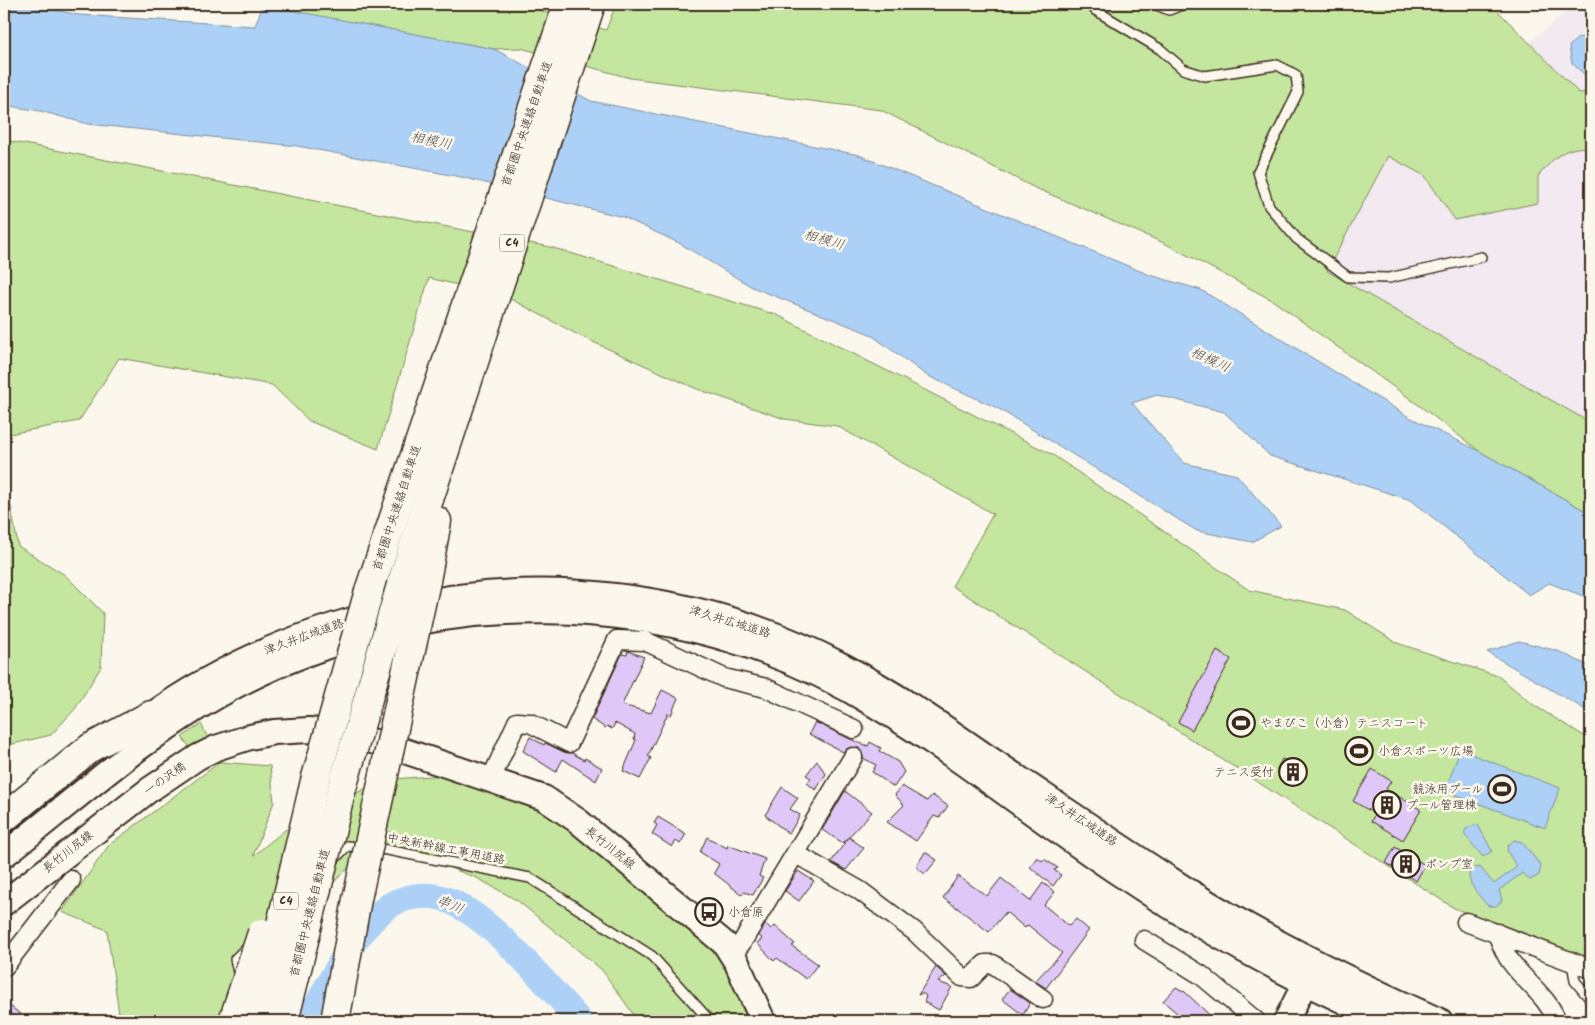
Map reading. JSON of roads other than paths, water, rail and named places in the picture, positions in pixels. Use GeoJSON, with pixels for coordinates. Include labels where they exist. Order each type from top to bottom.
{"type":"FeatureCollection","features":[{"type":"Feature","properties":{"kind":"highway","name":"首都圏中央連絡自動車道"},"geometry":{"type":"LineString","coordinates":[[246,1018],[279,880],[315,781],[370,591],[568,4]]}},
{"type":"Feature","properties":{"kind":"highway","name":"首都圏中央連絡自動車道"},"geometry":{"type":"LineString","coordinates":[[284,1021],[342,788],[413,583],[465,385],[591,4]]}},
{"type":"Feature","properties":{"kind":"highway"},"geometry":{"type":"LineString","coordinates":[[336,1021],[413,583]]}},
{"type":"Feature","properties":{"kind":"highway"},"geometry":{"type":"LineString","coordinates":[[4,818],[90,748],[152,715]]}},
{"type":"Feature","properties":{"kind":"main road","name":"津久井広域道路"},"geometry":{"type":"LineString","coordinates":[[4,832],[152,715],[210,678],[290,640],[329,625],[410,605],[489,594],[547,592],[621,597],[686,608],[780,637],[868,679],[924,714],[1310,973],[1389,1021]]}},
{"type":"Feature","properties":{"kind":"main road","name":"津久井広域道路"},"geometry":{"type":"LineString","coordinates":[[4,855],[176,721],[247,680],[307,653],[406,624],[464,614],[532,610],[595,613],[661,622],[722,637],[783,658],[829,679],[872,703],[928,739],[1088,852],[1168,906],[1226,941],[1430,1017]]}},
{"type":"Feature","properties":{"kind":"main road","name":"長竹川尻線"},"geometry":{"type":"LineString","coordinates":[[198,757],[243,738],[293,730],[342,734],[391,747],[539,796],[561,809],[711,931],[732,954],[763,1021]]}},
{"type":"Feature","properties":{"kind":"main road","name":"一の沢橋"},"geometry":{"type":"LineString","coordinates":[[133,802],[198,757]]}},
{"type":"Feature","properties":{"kind":"main road","name":"長竹川尻線"},"geometry":{"type":"LineString","coordinates":[[4,902],[133,802]]}},
{"type":"Feature","properties":{"kind":"main road"},"geometry":{"type":"LineString","coordinates":[[1286,1021],[1310,973]]}},
{"type":"Feature","properties":{"kind":"street"},"geometry":{"type":"LineString","coordinates":[[491,779],[517,722],[530,723],[569,743],[617,640],[645,641],[724,678],[766,688],[854,729]]}},
{"type":"Feature","properties":{"kind":"street"},"geometry":{"type":"LineString","coordinates":[[732,954],[741,944],[853,757]]}},
{"type":"Feature","properties":{"kind":"street"},"geometry":{"type":"LineString","coordinates":[[796,854],[859,890],[914,931],[962,977],[971,978],[984,964],[993,964],[1044,999]]}},
{"type":"Feature","properties":{"kind":"street"},"geometry":{"type":"LineString","coordinates":[[4,967],[71,880]]}},
{"type":"Feature","properties":{"kind":"street"},"geometry":{"type":"LineString","coordinates":[[1466,922],[1591,969]]}},
{"type":"Feature","properties":{"kind":"street"},"geometry":{"type":"LineString","coordinates":[[1497,933],[1511,963],[1538,991],[1557,1021]]}},
{"type":"Feature","properties":{"kind":"street"},"geometry":{"type":"LineString","coordinates":[[1144,940],[1202,975],[1256,1021]]}},
{"type":"Feature","properties":{"kind":"lane"},"geometry":{"type":"LineString","coordinates":[[1095,4],[1095,10],[1160,50],[1183,69],[1205,76],[1277,64],[1296,75],[1298,92],[1258,172],[1269,206],[1296,239],[1348,277],[1389,278],[1481,257]]}},
{"type":"Feature","properties":{"kind":"lane"},"geometry":{"type":"LineString","coordinates":[[1154,4],[1170,10],[1184,4]]}},
{"type":"Feature","properties":{"kind":"lane","name":"中央新幹線工事用道路"},"geometry":{"type":"LineString","coordinates":[[305,888],[348,846],[382,849],[530,878],[652,956],[710,1021]]}},
{"type":"Feature","properties":{"kind":"lane"},"geometry":{"type":"LineString","coordinates":[[246,1018],[235,959],[298,896]]}},
{"type":"Feature","properties":{"kind":"lane"},"geometry":{"type":"LineString","coordinates":[[1572,962],[1575,981],[1591,1000]]}},
{"type":"Feature","properties":{"kind":"water","name":"相模川"},"geometry":{"type":"Polygon","coordinates":[[[4,4],[24,4],[79,15],[255,26],[263,5],[494,49],[591,101],[859,155],[1150,275],[1201,290],[1409,417],[1479,451],[1591,514],[1591,599],[1549,583],[1529,595],[1411,500],[1270,456],[1224,412],[1157,395],[1132,403],[1184,463],[1237,475],[1281,526],[1252,542],[1197,531],[999,409],[926,375],[870,334],[752,287],[679,243],[623,217],[461,177],[297,146],[88,124],[40,111],[4,105],[4,4]]]}},
{"type":"Feature","properties":{"kind":"water"},"geometry":{"type":"Polygon","coordinates":[[[1591,35],[1591,75],[1585,75],[1572,63],[1569,46],[1578,38],[1591,35]]]}},
{"type":"Feature","properties":{"kind":"water"},"geometry":{"type":"Polygon","coordinates":[[[1519,641],[1558,651],[1591,667],[1591,713],[1487,652],[1519,641]]]}},
{"type":"Feature","properties":{"kind":"water","name":"競泳用プール"},"geometry":{"type":"Polygon","coordinates":[[[1460,750],[1560,788],[1545,828],[1445,791],[1460,750]]]}},
{"type":"Feature","properties":{"kind":"water"},"geometry":{"type":"Polygon","coordinates":[[[1473,825],[1478,825],[1492,851],[1483,857],[1464,834],[1466,829],[1473,825]]]}},
{"type":"Feature","properties":{"kind":"water"},"geometry":{"type":"Polygon","coordinates":[[[1514,840],[1522,842],[1541,866],[1539,875],[1530,880],[1522,873],[1499,890],[1502,900],[1499,904],[1489,906],[1473,888],[1469,874],[1471,869],[1480,867],[1494,884],[1517,867],[1507,851],[1508,846],[1514,840]]]}},
{"type":"Feature","properties":{"kind":"waterway","name":"串川"},"geometry":{"type":"LineString","coordinates":[[308,1021],[340,963],[359,935],[370,923],[389,906],[405,899],[424,896],[433,896],[450,901],[485,923],[536,972],[580,1021]]}},
{"type":"Feature","properties":{"kind":"place","name":"やまびこ（小倉）テニスコート"},"geometry":{"type":"Point","coordinates":[1241,723]}},
{"type":"Feature","properties":{"kind":"place","name":"小倉スポーツ広場"},"geometry":{"type":"Point","coordinates":[1359,751]}},
{"type":"Feature","properties":{"kind":"place","name":"テニス受付"},"geometry":{"type":"Point","coordinates":[1293,772]}},
{"type":"Feature","properties":{"kind":"place","name":"競泳用プール"},"geometry":{"type":"Point","coordinates":[1502,789]}},
{"type":"Feature","properties":{"kind":"place","name":"プール管理棟"},"geometry":{"type":"Point","coordinates":[1387,805]}},
{"type":"Feature","properties":{"kind":"place","name":"ポンプ室"},"geometry":{"type":"Point","coordinates":[1406,864]}},
{"type":"Feature","properties":{"kind":"place","name":"小倉原"},"geometry":{"type":"Point","coordinates":[709,912]}}]}
